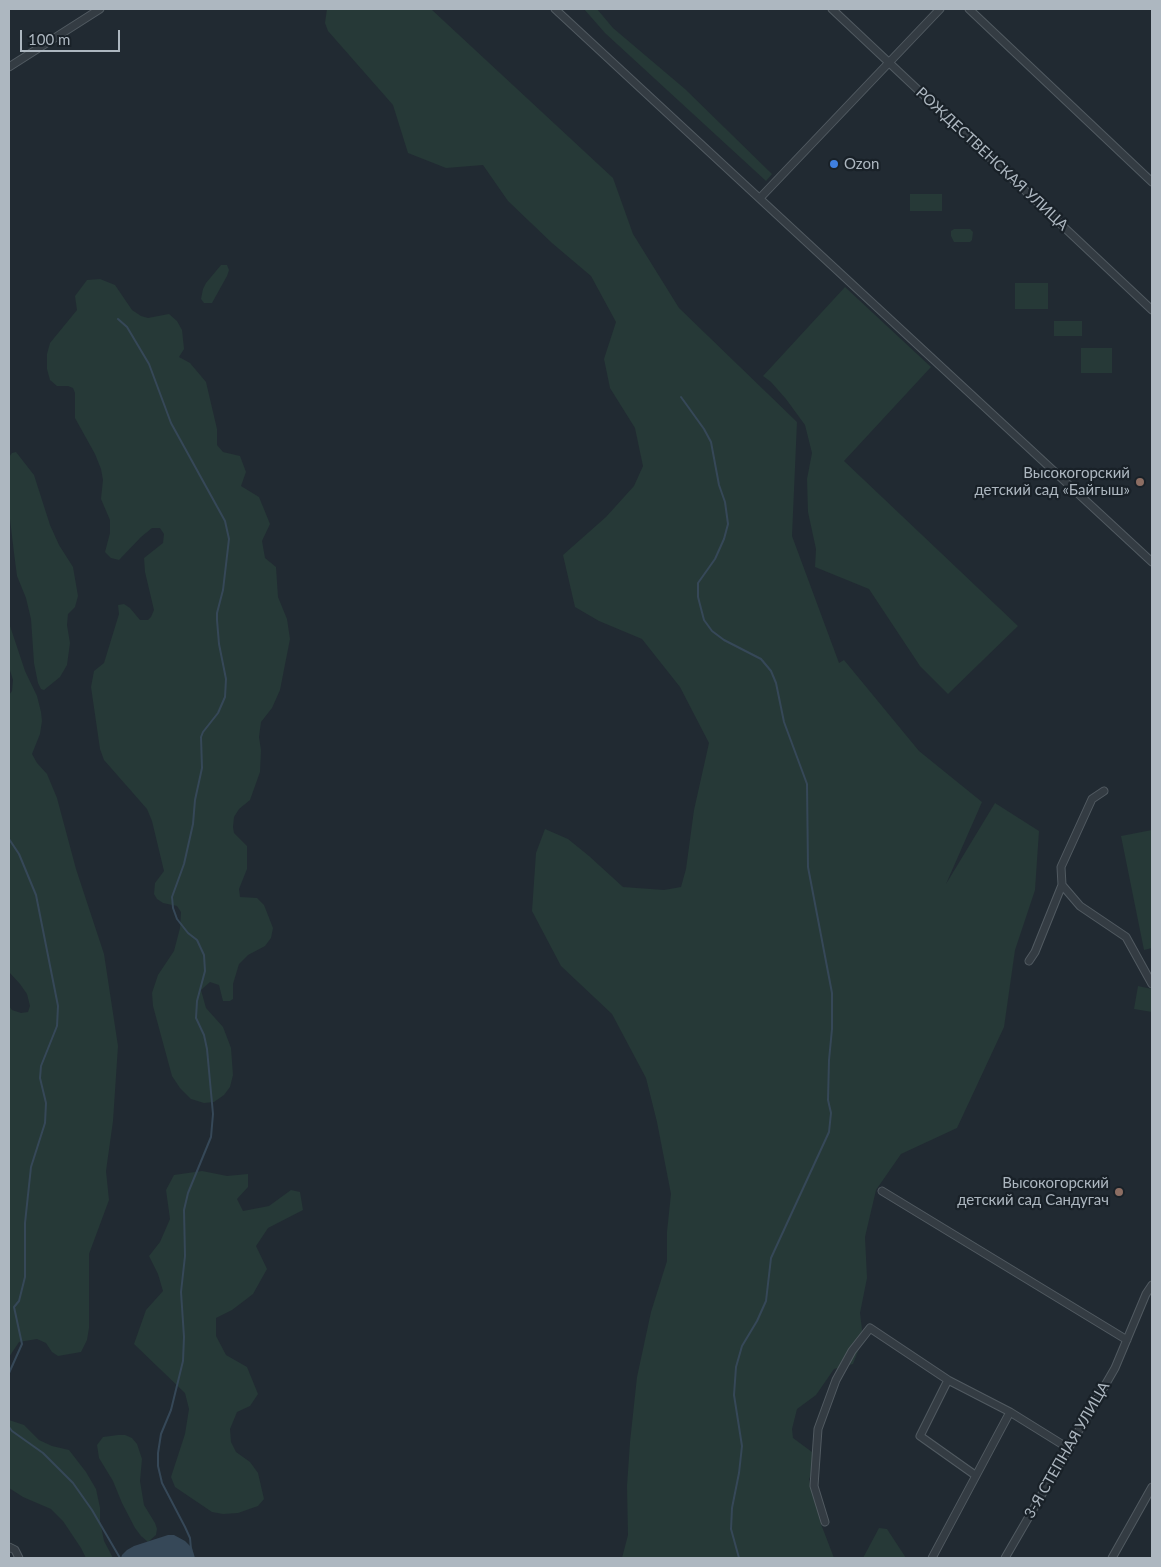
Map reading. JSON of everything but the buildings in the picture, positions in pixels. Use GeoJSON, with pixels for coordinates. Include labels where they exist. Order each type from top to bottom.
{"type":"FeatureCollection","features":[{"type":"Feature","properties":{"kind":"street"},"geometry":{"type":"LineString","coordinates":[[9,67],[100,9]]}},
{"type":"Feature","properties":{"kind":"street"},"geometry":{"type":"LineString","coordinates":[[555,9],[1152,562]]}},
{"type":"Feature","properties":{"kind":"street","name":"РОЖДЕСТВЕНСКАЯ УЛИЦА"},"geometry":{"type":"LineString","coordinates":[[832,9],[1152,310]]}},
{"type":"Feature","properties":{"kind":"street"},"geometry":{"type":"LineString","coordinates":[[760,198],[940,9]]}},
{"type":"Feature","properties":{"kind":"street"},"geometry":{"type":"LineString","coordinates":[[969,9],[1152,181]]}},
{"type":"Feature","properties":{"kind":"street"},"geometry":{"type":"LineString","coordinates":[[1028,961],[1035,952],[1062,885],[1061,867],[1092,799],[1104,791]]}},
{"type":"Feature","properties":{"kind":"street"},"geometry":{"type":"LineString","coordinates":[[1062,885],[1080,906],[1126,937],[1152,984]]}},
{"type":"Feature","properties":{"kind":"street"},"geometry":{"type":"LineString","coordinates":[[882,1192],[1127,1340]]}},
{"type":"Feature","properties":{"kind":"street","name":"3-Я СТЕПНАЯ УЛИЦА"},"geometry":{"type":"LineString","coordinates":[[1005,1558],[1115,1368],[1146,1294],[1152,1285]]}},
{"type":"Feature","properties":{"kind":"street"},"geometry":{"type":"LineString","coordinates":[[825,1522],[814,1486],[818,1429],[836,1380],[852,1351],[870,1328],[948,1380],[1010,1412],[1068,1448]]}},
{"type":"Feature","properties":{"kind":"street"},"geometry":{"type":"LineString","coordinates":[[948,1380],[920,1436],[975,1475]]}},
{"type":"Feature","properties":{"kind":"street"},"geometry":{"type":"LineString","coordinates":[[932,1558],[1010,1412]]}},
{"type":"Feature","properties":{"kind":"street"},"geometry":{"type":"LineString","coordinates":[[1112,1558],[1152,1487]]}},
{"type":"Feature","properties":{"kind":"street"},"geometry":{"type":"LineString","coordinates":[[9,1547],[15,1550],[19,1558]]}},
{"type":"Feature","properties":{"kind":"green space"},"geometry":{"type":"Polygon","coordinates":[[[327,9],[431,9],[613,178],[633,234],[679,308],[797,422],[792,536],[839,663],[844,660],[919,751],[982,802],[946,884],[995,803],[1039,831],[1035,890],[1015,950],[1004,1027],[957,1128],[901,1154],[876,1190],[865,1237],[867,1278],[860,1313],[863,1338],[853,1364],[834,1369],[816,1395],[797,1409],[792,1429],[793,1438],[812,1452],[815,1469],[809,1479],[821,1524],[834,1558],[622,1558],[628,1535],[627,1486],[637,1377],[651,1312],[667,1261],[667,1232],[671,1194],[646,1078],[612,1014],[561,966],[532,911],[536,853],[545,829],[568,839],[623,887],[664,890],[681,887],[686,869],[694,810],[709,743],[680,687],[642,639],[599,621],[575,607],[563,555],[606,517],[634,486],[643,466],[635,428],[610,388],[604,359],[616,322],[591,276],[552,243],[508,201],[483,165],[446,168],[408,153],[393,105],[328,31],[325,23],[327,9]]]}},
{"type":"Feature","properties":{"kind":"green space"},"geometry":{"type":"Polygon","coordinates":[[[584,9],[597,9],[613,28],[685,89],[772,174],[766,181],[605,33],[584,9]]]}},
{"type":"Feature","properties":{"kind":"green space"},"geometry":{"type":"Polygon","coordinates":[[[910,194],[942,194],[942,211],[910,211],[910,194]]]}},
{"type":"Feature","properties":{"kind":"green space"},"geometry":{"type":"Polygon","coordinates":[[[954,229],[970,229],[973,232],[972,240],[970,242],[954,242],[951,231],[954,229]]]}},
{"type":"Feature","properties":{"kind":"green space"},"geometry":{"type":"Polygon","coordinates":[[[221,265],[227,265],[229,270],[227,276],[212,303],[204,303],[201,299],[203,289],[221,265]]]}},
{"type":"Feature","properties":{"kind":"green space"},"geometry":{"type":"Polygon","coordinates":[[[100,279],[115,285],[132,310],[141,316],[148,318],[169,314],[177,321],[182,330],[184,349],[179,357],[190,363],[206,382],[217,429],[217,445],[223,452],[240,456],[246,472],[241,486],[259,497],[270,524],[262,541],[265,558],[276,567],[278,597],[287,619],[290,639],[280,690],[272,708],[261,722],[259,737],[261,750],[260,772],[250,800],[239,809],[234,817],[233,827],[234,833],[247,846],[247,869],[239,889],[240,897],[257,898],[264,905],[273,928],[271,938],[265,946],[248,955],[239,964],[233,984],[233,999],[223,1001],[219,985],[210,982],[201,990],[206,1008],[223,1027],[231,1048],[233,1075],[230,1087],[224,1095],[214,1102],[204,1103],[191,1099],[172,1076],[153,1006],[152,993],[158,975],[174,951],[180,928],[181,912],[177,906],[163,903],[154,894],[155,883],[164,871],[152,821],[147,809],[104,760],[100,749],[91,687],[94,671],[104,663],[119,614],[118,605],[124,604],[130,608],[140,620],[148,620],[151,617],[154,610],[145,572],[144,558],[163,543],[164,534],[160,528],[152,528],[119,560],[111,558],[105,552],[110,533],[110,520],[101,499],[103,480],[101,469],[75,418],[75,393],[73,388],[57,386],[50,380],[47,369],[47,354],[50,343],[77,310],[75,296],[87,280],[100,279]]]}},
{"type":"Feature","properties":{"kind":"green space"},"geometry":{"type":"Polygon","coordinates":[[[1015,283],[1048,283],[1048,309],[1015,309],[1015,283]]]}},
{"type":"Feature","properties":{"kind":"green space"},"geometry":{"type":"Polygon","coordinates":[[[845,287],[931,367],[844,461],[1018,626],[948,694],[920,666],[869,589],[815,567],[816,549],[808,512],[807,479],[812,453],[805,425],[786,399],[763,376],[845,287]]]}},
{"type":"Feature","properties":{"kind":"green space"},"geometry":{"type":"Polygon","coordinates":[[[1054,321],[1082,321],[1082,336],[1054,336],[1054,321]]]}},
{"type":"Feature","properties":{"kind":"green space"},"geometry":{"type":"Polygon","coordinates":[[[1081,348],[1112,348],[1112,373],[1081,373],[1081,348]]]}},
{"type":"Feature","properties":{"kind":"green space"},"geometry":{"type":"Polygon","coordinates":[[[16,452],[34,475],[50,525],[59,545],[73,567],[78,596],[75,607],[68,614],[67,625],[70,643],[67,665],[60,677],[44,690],[41,689],[38,683],[34,663],[31,619],[26,598],[17,576],[9,511],[9,457],[12,453],[16,452]]]}},
{"type":"Feature","properties":{"kind":"green space"},"geometry":{"type":"Polygon","coordinates":[[[9,623],[25,671],[37,696],[41,712],[40,734],[32,754],[47,774],[57,798],[76,869],[104,954],[118,1046],[113,1121],[106,1171],[109,1200],[89,1254],[89,1328],[87,1340],[81,1352],[58,1356],[52,1352],[46,1343],[37,1339],[19,1342],[9,1357],[9,1006],[12,1010],[21,1013],[28,1012],[30,1006],[27,994],[9,972],[9,695],[12,691],[13,680],[9,667],[9,623]]]}},
{"type":"Feature","properties":{"kind":"green space"},"geometry":{"type":"Polygon","coordinates":[[[1152,830],[1152,948],[1144,950],[1121,836],[1152,830]]]}},
{"type":"Feature","properties":{"kind":"green space"},"geometry":{"type":"Polygon","coordinates":[[[1138,986],[1152,989],[1152,1012],[1134,1009],[1138,986]]]}},
{"type":"Feature","properties":{"kind":"green space"},"geometry":{"type":"Polygon","coordinates":[[[202,1171],[227,1176],[248,1174],[248,1187],[237,1199],[243,1211],[269,1206],[291,1190],[300,1192],[303,1210],[268,1228],[256,1246],[267,1269],[253,1294],[232,1310],[216,1318],[216,1336],[226,1355],[247,1367],[258,1394],[250,1406],[237,1412],[230,1429],[231,1442],[236,1452],[250,1462],[258,1473],[264,1499],[258,1506],[238,1513],[223,1514],[212,1512],[175,1487],[171,1477],[185,1434],[189,1409],[185,1393],[134,1344],[146,1310],[163,1291],[158,1274],[149,1256],[160,1242],[170,1219],[166,1190],[174,1175],[202,1171]]]}},
{"type":"Feature","properties":{"kind":"green space"},"geometry":{"type":"Polygon","coordinates":[[[9,1420],[24,1425],[39,1440],[52,1446],[69,1450],[86,1472],[96,1489],[104,1541],[113,1558],[86,1558],[63,1521],[51,1509],[23,1497],[9,1488],[9,1420]]]}},
{"type":"Feature","properties":{"kind":"green space"},"geometry":{"type":"Polygon","coordinates":[[[118,1435],[132,1438],[137,1444],[142,1459],[140,1481],[144,1505],[157,1529],[156,1535],[148,1542],[135,1528],[113,1481],[99,1458],[97,1445],[103,1437],[118,1435]]]}},
{"type":"Feature","properties":{"kind":"green space"},"geometry":{"type":"Polygon","coordinates":[[[879,1528],[887,1529],[906,1558],[863,1558],[879,1528]]]}},
{"type":"Feature","properties":{"kind":"water"},"geometry":{"type":"Polygon","coordinates":[[[168,1535],[174,1535],[185,1541],[192,1548],[195,1558],[121,1558],[127,1550],[134,1546],[168,1535]]]}},
{"type":"Feature","properties":{"kind":"waterway"},"geometry":{"type":"LineString","coordinates":[[118,319],[127,327],[149,364],[171,423],[225,521],[229,539],[223,590],[217,613],[219,644],[226,679],[225,697],[218,713],[201,737],[202,768],[195,800],[193,824],[184,864],[172,897],[177,919],[188,933],[197,940],[204,955],[205,971],[197,1001],[196,1018],[204,1035],[207,1049],[213,1114],[211,1137],[188,1193],[184,1210],[185,1256],[181,1292],[184,1337],[183,1361],[171,1410],[161,1434],[158,1453],[158,1466],[162,1483],[190,1538],[191,1549]]}},
{"type":"Feature","properties":{"kind":"waterway"},"geometry":{"type":"LineString","coordinates":[[681,397],[711,442],[719,485],[725,502],[728,524],[715,559],[698,583],[698,597],[704,620],[712,631],[724,640],[761,659],[771,671],[776,683],[784,722],[807,784],[808,867],[832,993],[828,1100],[831,1113],[829,1132],[771,1258],[766,1301],[742,1346],[736,1367],[734,1395],[742,1446],[732,1508],[731,1529],[739,1558]]}},
{"type":"Feature","properties":{"kind":"waterway"},"geometry":{"type":"LineString","coordinates":[[9,839],[19,854],[36,895],[58,1006],[57,1026],[41,1066],[40,1078],[46,1103],[45,1123],[31,1167],[25,1223],[25,1277],[19,1301],[14,1307],[22,1344],[9,1373]]}},
{"type":"Feature","properties":{"kind":"waterway"},"geometry":{"type":"LineString","coordinates":[[9,1427],[43,1453],[73,1483],[92,1510],[120,1558]]}},
{"type":"Feature","properties":{"kind":"place","name":"Ozon"},"geometry":{"type":"Point","coordinates":[834,164]}},
{"type":"Feature","properties":{"kind":"place","name":"Высокогорский детский сад «Байгыш»"},"geometry":{"type":"Point","coordinates":[1140,482]}},
{"type":"Feature","properties":{"kind":"place","name":"Высокогорский детский сад Сандугач"},"geometry":{"type":"Point","coordinates":[1119,1192]}}]}
